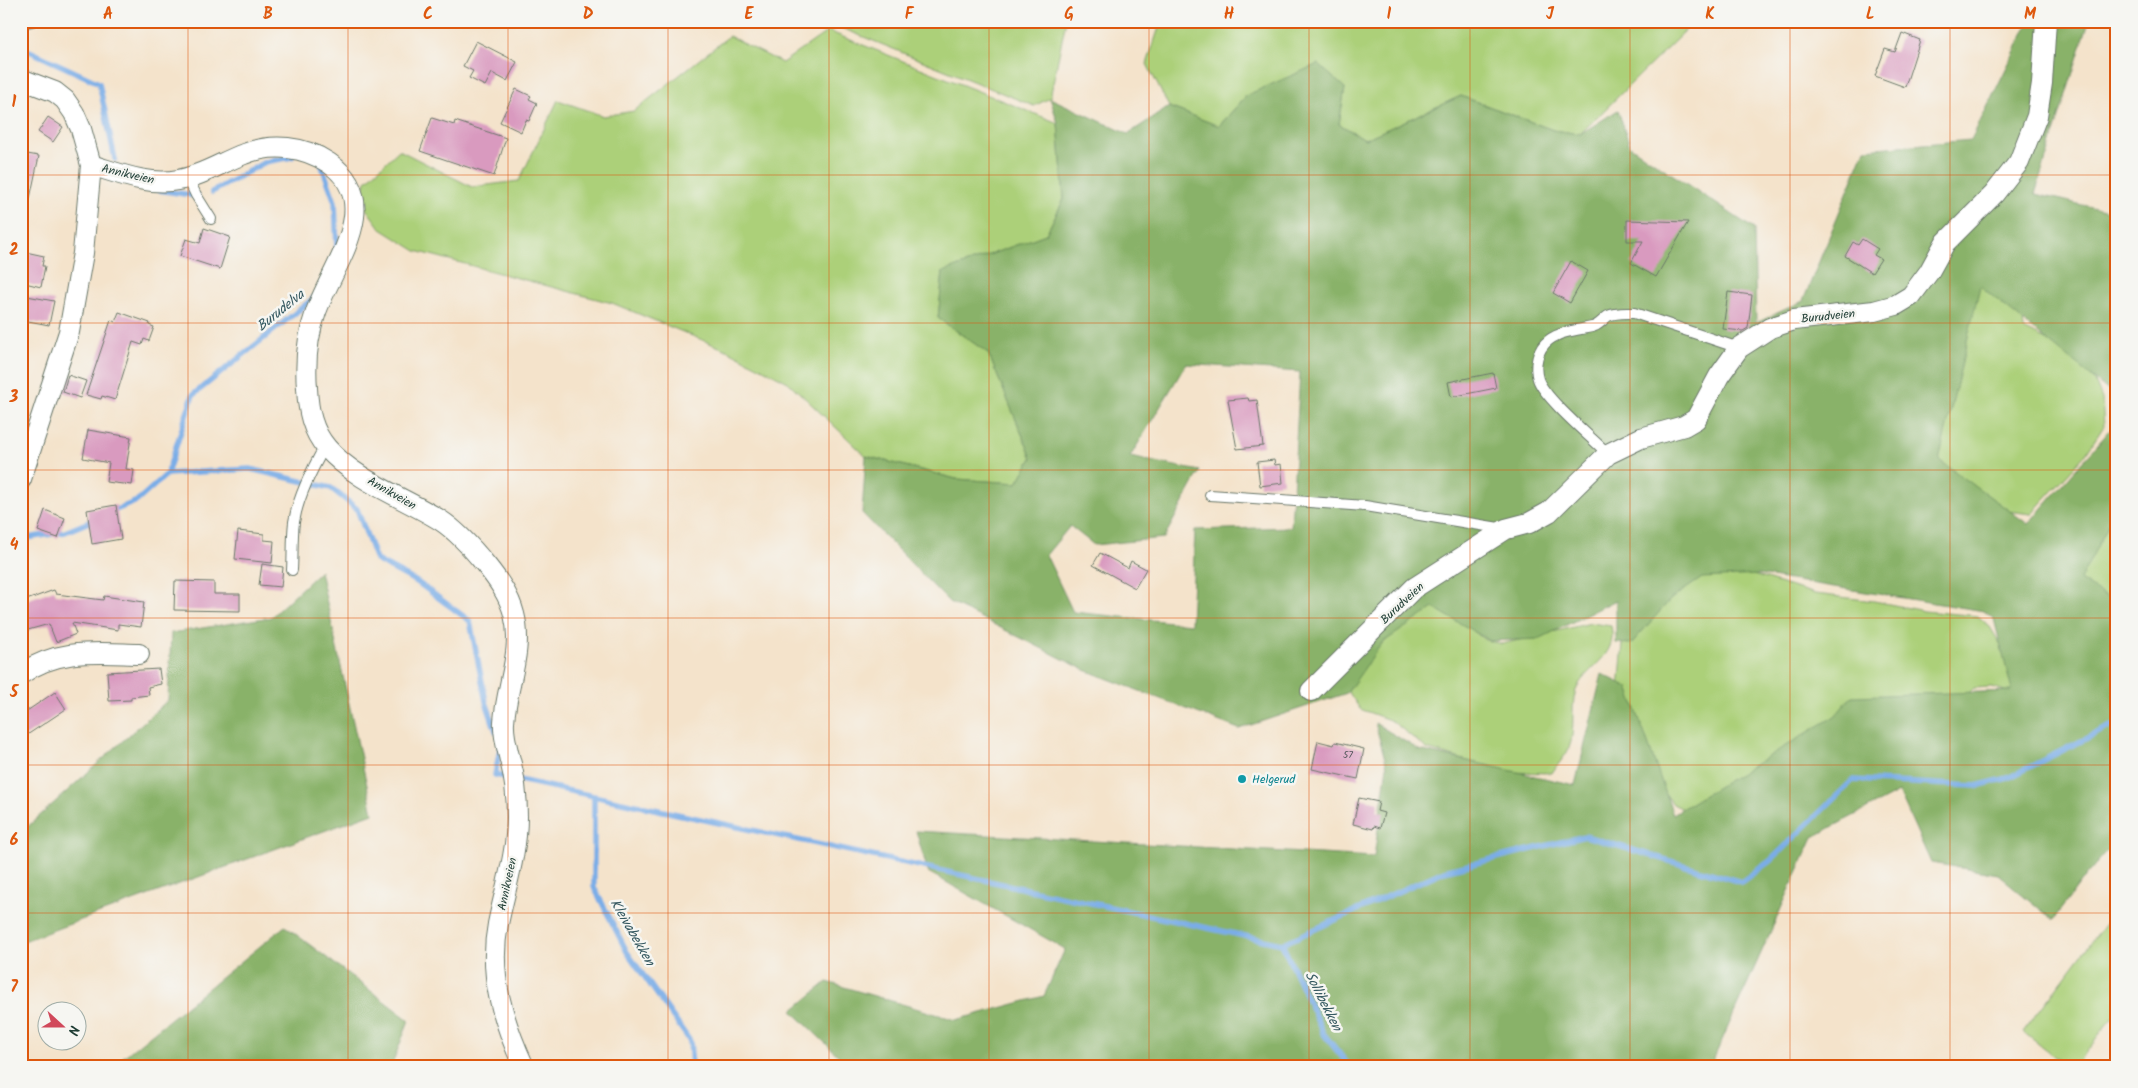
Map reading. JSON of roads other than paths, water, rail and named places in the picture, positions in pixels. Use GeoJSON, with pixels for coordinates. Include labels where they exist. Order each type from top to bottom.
{"type":"FeatureCollection","features":[{"type":"Feature","properties":{"kind":"street","name":"Burudveien"},"geometry":{"type":"LineString","coordinates":[[1311,691],[1414,588],[1506,529],[1529,523],[1548,512],[1608,454],[1642,438],[1684,426],[1696,419],[1719,376],[1739,348],[1770,328],[1794,320],[1874,311],[1896,305],[1911,296],[1929,272],[1945,243],[1994,194],[2019,162],[2036,116],[2042,84],[2046,21]]}},
{"type":"Feature","properties":{"kind":"street","name":"Annikveien"},"geometry":{"type":"LineString","coordinates":[[21,79],[55,92],[65,100],[106,170],[158,181],[176,181],[192,186],[243,154],[259,149],[278,147],[297,149],[316,156],[331,164],[348,180],[354,192],[356,207],[351,231],[315,313],[309,334],[306,361],[309,415],[325,446],[359,474],[443,522],[475,550],[502,585],[515,616],[517,646],[515,669],[503,726],[517,794],[517,820],[513,852],[497,928],[494,956],[501,1009],[511,1040],[524,1067]]}},
{"type":"Feature","properties":{"kind":"street","name":"Annikveien"},"geometry":{"type":"LineString","coordinates":[[21,479],[69,332],[83,253],[106,170]]}},
{"type":"Feature","properties":{"kind":"street"},"geometry":{"type":"LineString","coordinates":[[21,674],[60,655],[81,652],[139,654]]}},
{"type":"Feature","properties":{"kind":"lane"},"geometry":{"type":"LineString","coordinates":[[21,23],[32,21]]}},
{"type":"Feature","properties":{"kind":"lane"},"geometry":{"type":"LineString","coordinates":[[192,186],[201,204],[212,219]]}},
{"type":"Feature","properties":{"kind":"lane"},"geometry":{"type":"LineString","coordinates":[[1608,454],[1555,403],[1538,380],[1536,365],[1538,356],[1548,341],[1569,331],[1596,326],[1607,317],[1619,312],[1634,313],[1739,348]]}},
{"type":"Feature","properties":{"kind":"lane"},"geometry":{"type":"LineString","coordinates":[[292,570],[294,523],[302,492],[325,446]]}},
{"type":"Feature","properties":{"kind":"lane","name":"Burudveien"},"geometry":{"type":"LineString","coordinates":[[1210,495],[1306,500],[1365,506],[1506,529]]}},
{"type":"Feature","properties":{"kind":"waterway","name":"Burudelva"},"geometry":{"type":"LineString","coordinates":[[21,47],[99,83],[115,159]]}},
{"type":"Feature","properties":{"kind":"waterway","name":"Burudelva"},"geometry":{"type":"LineString","coordinates":[[212,192],[265,162],[292,157]]}},
{"type":"Feature","properties":{"kind":"waterway","name":"Burudelva"},"geometry":{"type":"LineString","coordinates":[[322,166],[335,202],[337,250]]}},
{"type":"Feature","properties":{"kind":"waterway","name":"Burudelva"},"geometry":{"type":"LineString","coordinates":[[159,190],[197,196]]}},
{"type":"Feature","properties":{"kind":"waterway","name":"Burudelva"},"geometry":{"type":"LineString","coordinates":[[167,474],[193,395],[314,298]]}},
{"type":"Feature","properties":{"kind":"waterway"},"geometry":{"type":"LineString","coordinates":[[111,512],[137,501],[167,474],[250,469],[331,488],[357,509],[376,560],[417,582],[470,621],[486,702],[496,731]]}},
{"type":"Feature","properties":{"kind":"waterway"},"geometry":{"type":"LineString","coordinates":[[21,539],[65,532],[96,519]]}},
{"type":"Feature","properties":{"kind":"waterway"},"geometry":{"type":"LineString","coordinates":[[519,780],[1282,944],[1444,871],[1585,836],[1741,882],[1770,861],[1853,780],[1976,786],[2008,778],[2111,726],[2117,726]]}},
{"type":"Feature","properties":{"kind":"waterway"},"geometry":{"type":"LineString","coordinates":[[500,749],[495,775],[510,778]]}},
{"type":"Feature","properties":{"kind":"waterway","name":"Kleivabekken"},"geometry":{"type":"LineString","coordinates":[[594,797],[594,887],[627,952],[690,1041],[692,1067]]}},
{"type":"Feature","properties":{"kind":"waterway","name":"Sollibekken"},"geometry":{"type":"LineString","coordinates":[[1282,944],[1323,1033],[1350,1067]]}},
{"type":"Feature","properties":{"kind":"place","name":"Helgerud"},"geometry":{"type":"Point","coordinates":[1242,779]}}]}
